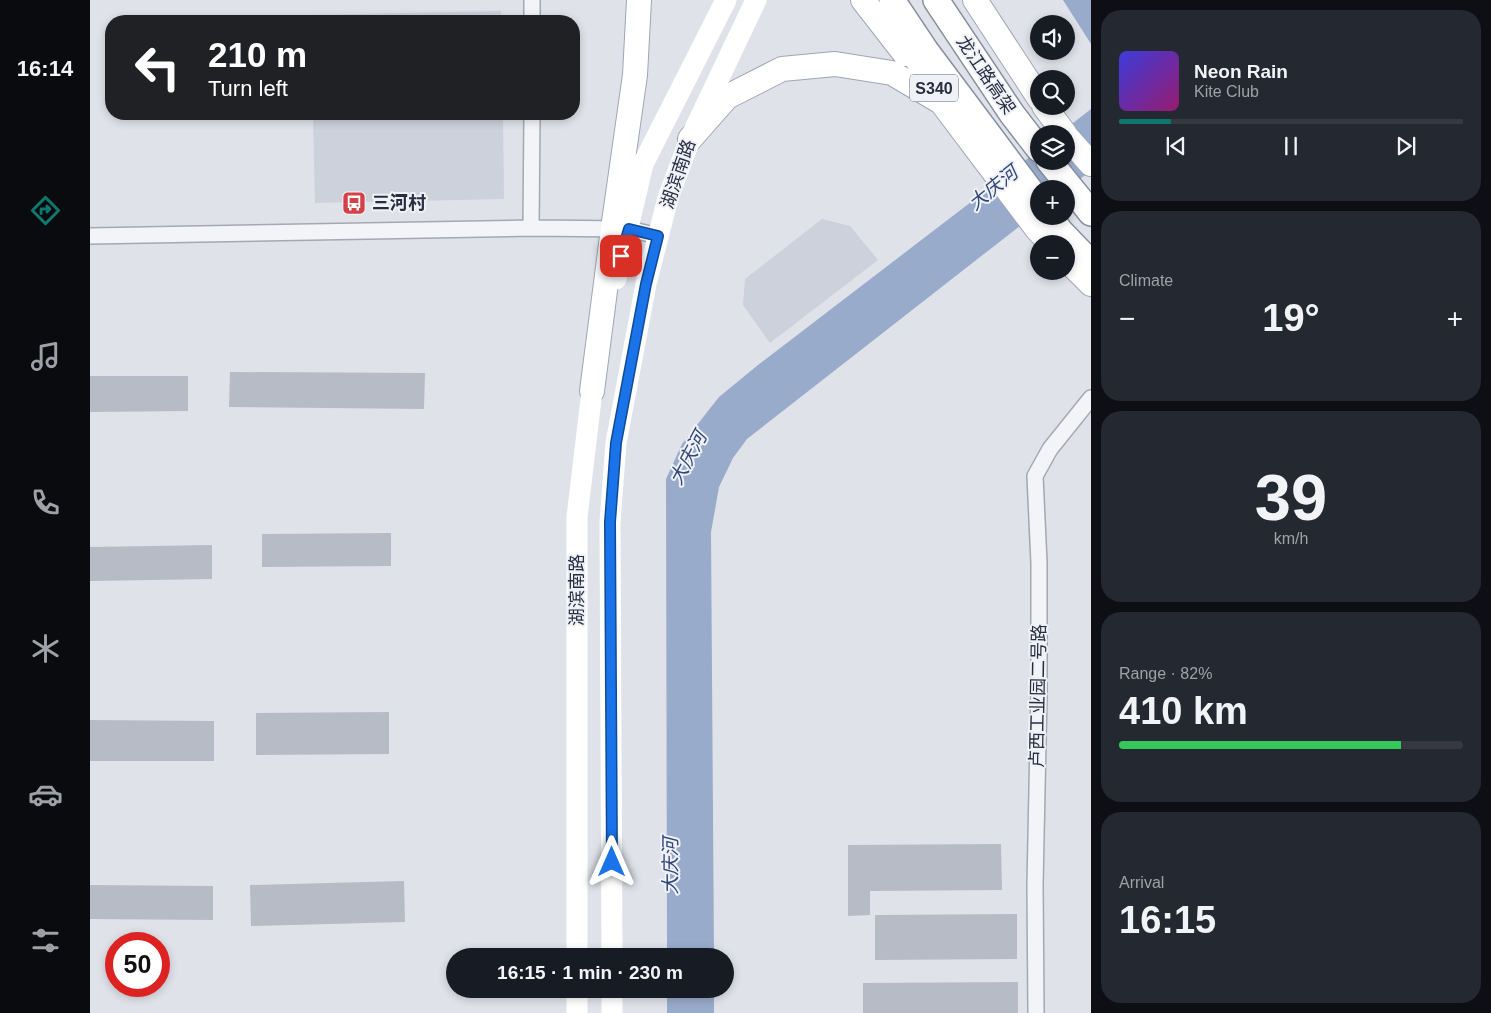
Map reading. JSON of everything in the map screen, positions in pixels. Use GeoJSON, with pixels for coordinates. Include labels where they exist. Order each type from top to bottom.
{"type":"FeatureCollection","features":[{"type":"Feature","properties":{"kind":"highway","name":"龙江路高架"},"geometry":{"type":"LineString","coordinates":[[892,0],[926,51],[1030,190]]}},
{"type":"Feature","properties":{"kind":"highway","name":"龙江路高架"},"geometry":{"type":"LineString","coordinates":[[936,0],[1012,114],[1030,137]]}},
{"type":"Feature","properties":{"kind":"highway"},"geometry":{"type":"LineString","coordinates":[[1056,170],[1091,213]]}},
{"type":"Feature","properties":{"kind":"highway"},"geometry":{"type":"LineString","coordinates":[[1046,230],[1060,231],[1091,263]]}},
{"type":"Feature","properties":{"kind":"main road"},"geometry":{"type":"LineString","coordinates":[[592,391],[621,229],[635,75],[639,0]]}},
{"type":"Feature","properties":{"kind":"main road"},"geometry":{"type":"LineString","coordinates":[[621,229],[643,164],[726,0]]}},
{"type":"Feature","properties":{"kind":"main road","name":"湖滨南路"},"geometry":{"type":"LineString","coordinates":[[612,948],[610,522],[616,443],[646,284],[668,198],[690,139],[756,0]]}},
{"type":"Feature","properties":{"kind":"main road"},"geometry":{"type":"LineString","coordinates":[[863,0],[942,103]]}},
{"type":"Feature","properties":{"kind":"main road","name":"S340"},"geometry":{"type":"LineString","coordinates":[[880,0],[892,17],[942,103],[993,173],[1046,230]]}},
{"type":"Feature","properties":{"kind":"main road"},"geometry":{"type":"LineString","coordinates":[[975,0],[1030,84]]}},
{"type":"Feature","properties":{"kind":"main road"},"geometry":{"type":"LineString","coordinates":[[690,139],[727,97],[782,69],[834,64],[892,72],[942,103]]}},
{"type":"Feature","properties":{"kind":"main road"},"geometry":{"type":"LineString","coordinates":[[1075,145],[1091,164]]}},
{"type":"Feature","properties":{"kind":"main road"},"geometry":{"type":"LineString","coordinates":[[1075,268],[1091,284]]}},
{"type":"Feature","properties":{"kind":"main road","name":"湖滨南路"},"geometry":{"type":"LineString","coordinates":[[577,948],[577,517],[592,391]]}},
{"type":"Feature","properties":{"kind":"main road"},"geometry":{"type":"LineString","coordinates":[[577,998],[577,1013]]}},
{"type":"Feature","properties":{"kind":"main road"},"geometry":{"type":"LineString","coordinates":[[612,998],[612,1013]]}},
{"type":"Feature","properties":{"kind":"street"},"geometry":{"type":"LineString","coordinates":[[532,0],[532,15]]}},
{"type":"Feature","properties":{"kind":"street"},"geometry":{"type":"LineString","coordinates":[[531,228],[532,120]]}},
{"type":"Feature","properties":{"kind":"street"},"geometry":{"type":"LineString","coordinates":[[90,236],[531,228],[621,229],[658,236]]}},
{"type":"Feature","properties":{"kind":"street","name":"卢西工业园二号路"},"geometry":{"type":"LineString","coordinates":[[1036,1013],[1035,885],[1039,693],[1039,563],[1035,476],[1050,449],[1091,398]]}},
{"type":"Feature","properties":{"kind":"shaded area"},"geometry":{"type":"Polygon","coordinates":[[[501,11],[501,15],[311,15],[501,11]]]}},
{"type":"Feature","properties":{"kind":"shaded area"},"geometry":{"type":"Polygon","coordinates":[[[313,120],[503,120],[504,199],[315,203],[313,120]]]}},
{"type":"Feature","properties":{"kind":"shaded area"},"geometry":{"type":"Polygon","coordinates":[[[822,219],[850,226],[878,260],[770,343],[743,305],[745,279],[822,219]]]}},
{"type":"Feature","properties":{"kind":"water"},"geometry":{"type":"Polygon","coordinates":[[[1063,0],[1091,0],[1091,44],[1075,19],[1075,15],[1073,15],[1063,0]]]}},
{"type":"Feature","properties":{"kind":"water","name":"大庆河"},"geometry":{"type":"Polygon","coordinates":[[[1091,109],[1091,171],[1075,183],[1075,180],[1030,180],[1030,218],[747,439],[733,458],[719,487],[711,532],[714,948],[667,948],[666,479],[682,444],[719,397],[1030,157],[1030,170],[1075,170],[1075,125],[1071,125],[1091,109]]]}},
{"type":"Feature","properties":{"kind":"water"},"geometry":{"type":"Polygon","coordinates":[[[667,998],[714,998],[714,1013],[667,1013],[667,998]]]}},
{"type":"Feature","properties":{"kind":"building"},"geometry":{"type":"Polygon","coordinates":[[[230,372],[425,373],[424,409],[229,407],[230,372]]]}},
{"type":"Feature","properties":{"kind":"building"},"geometry":{"type":"Polygon","coordinates":[[[90,376],[188,376],[188,411],[90,412],[90,376]]]}},
{"type":"Feature","properties":{"kind":"building"},"geometry":{"type":"Polygon","coordinates":[[[391,533],[391,566],[262,567],[262,534],[391,533]]]}},
{"type":"Feature","properties":{"kind":"building"},"geometry":{"type":"Polygon","coordinates":[[[212,545],[212,579],[90,581],[90,547],[212,545]]]}},
{"type":"Feature","properties":{"kind":"building"},"geometry":{"type":"Polygon","coordinates":[[[389,712],[389,754],[256,755],[256,713],[389,712]]]}},
{"type":"Feature","properties":{"kind":"building"},"geometry":{"type":"Polygon","coordinates":[[[90,720],[214,721],[214,761],[90,761],[90,720]]]}},
{"type":"Feature","properties":{"kind":"building"},"geometry":{"type":"Polygon","coordinates":[[[1001,844],[1002,890],[870,891],[870,915],[848,916],[848,845],[1001,844]]]}},
{"type":"Feature","properties":{"kind":"building"},"geometry":{"type":"Polygon","coordinates":[[[404,881],[405,922],[251,926],[250,885],[404,881]]]}},
{"type":"Feature","properties":{"kind":"building"},"geometry":{"type":"Polygon","coordinates":[[[90,885],[213,886],[213,920],[90,919],[90,885]]]}},
{"type":"Feature","properties":{"kind":"building"},"geometry":{"type":"Polygon","coordinates":[[[1017,914],[1017,959],[875,960],[875,915],[1017,914]]]}},
{"type":"Feature","properties":{"kind":"building"},"geometry":{"type":"Polygon","coordinates":[[[1018,982],[1018,1013],[863,1013],[863,983],[1018,982]]]}},
{"type":"Feature","properties":{"kind":"place","name":"三河村"},"geometry":{"type":"Point","coordinates":[354,203]}},
{"type":"Feature","properties":{"kind":"route"},"geometry":{"type":"LineString","coordinates":[[612,862],[610,522],[616,443],[646,284],[658,236],[629,229],[621,256]]}}]}
